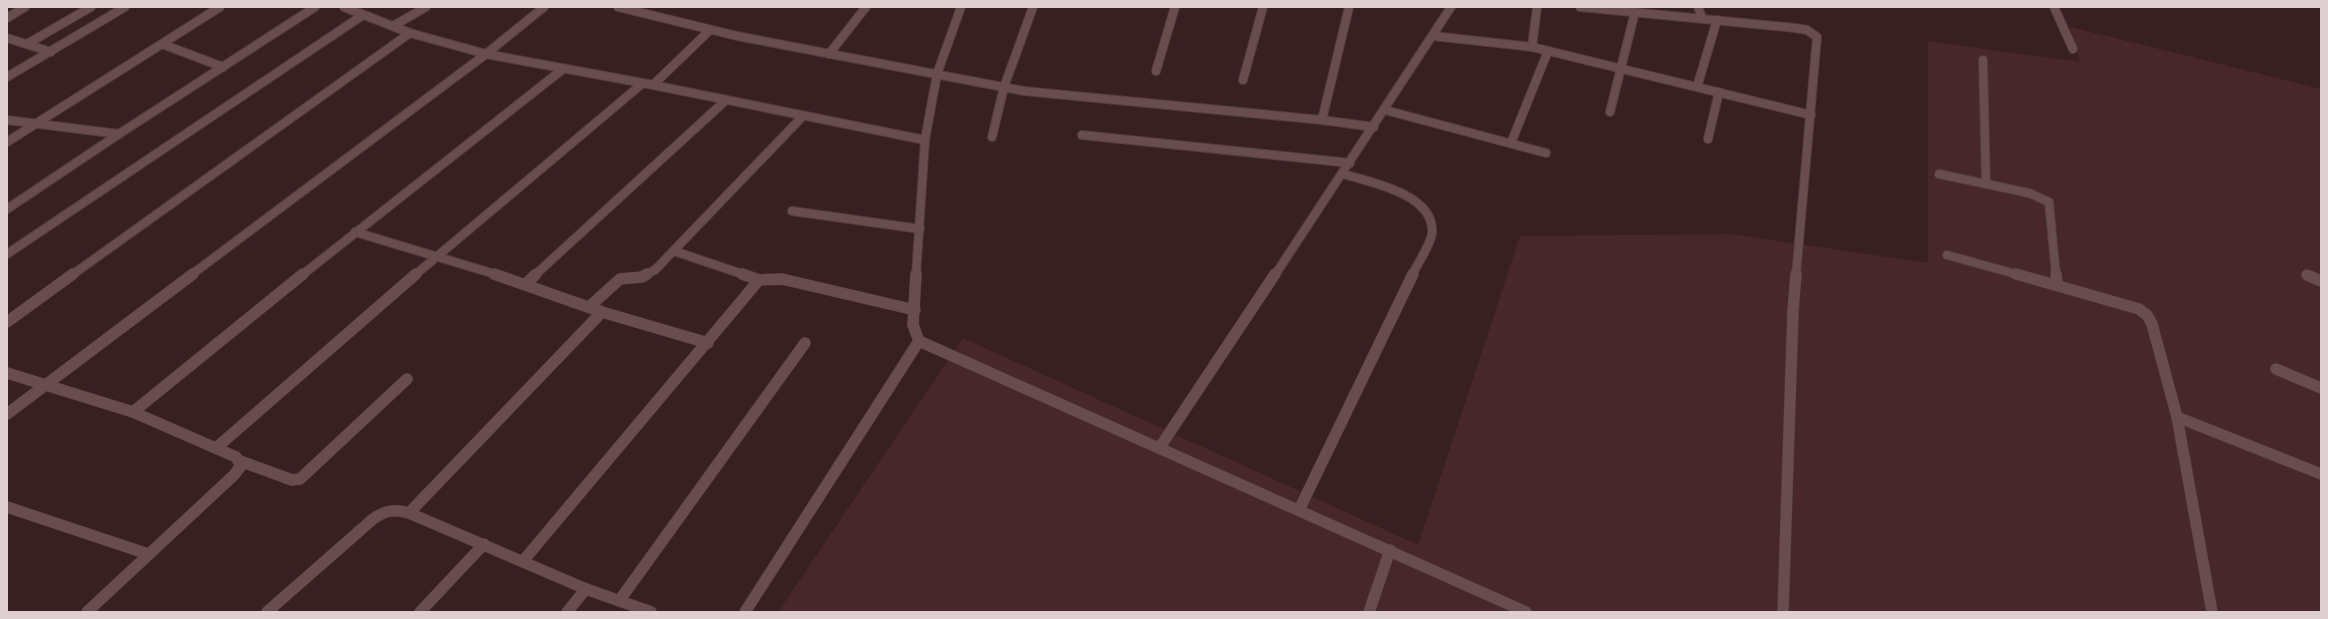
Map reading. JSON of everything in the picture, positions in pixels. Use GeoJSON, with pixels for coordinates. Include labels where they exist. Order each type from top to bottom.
{"type":"FeatureCollection","features":[{"type":"Feature","properties":{"kind":"street"},"geometry":{"type":"LineString","coordinates":[[7,18],[25,7]]}},
{"type":"Feature","properties":{"kind":"street"},"geometry":{"type":"LineString","coordinates":[[27,44],[90,7]]}},
{"type":"Feature","properties":{"kind":"street"},"geometry":{"type":"LineString","coordinates":[[7,77],[125,7]]}},
{"type":"Feature","properties":{"kind":"street"},"geometry":{"type":"LineString","coordinates":[[7,142],[220,7]]}},
{"type":"Feature","properties":{"kind":"street"},"geometry":{"type":"LineString","coordinates":[[7,209],[119,134],[315,7]]}},
{"type":"Feature","properties":{"kind":"street"},"geometry":{"type":"LineString","coordinates":[[344,7],[410,33],[486,54],[654,85],[725,101],[925,140]]}},
{"type":"Feature","properties":{"kind":"street"},"geometry":{"type":"LineString","coordinates":[[393,26],[426,7]]}},
{"type":"Feature","properties":{"kind":"street"},"geometry":{"type":"LineString","coordinates":[[7,414],[43,385],[486,54],[544,7]]}},
{"type":"Feature","properties":{"kind":"street"},"geometry":{"type":"LineString","coordinates":[[618,7],[710,30],[1024,91],[1322,120],[1374,127]]}},
{"type":"Feature","properties":{"kind":"street"},"geometry":{"type":"LineString","coordinates":[[829,54],[866,7]]}},
{"type":"Feature","properties":{"kind":"street"},"geometry":{"type":"LineString","coordinates":[[961,7],[936,74],[925,140],[914,332],[919,341],[1160,447],[1526,612]]}},
{"type":"Feature","properties":{"kind":"street"},"geometry":{"type":"LineString","coordinates":[[992,137],[1004,87],[1033,7]]}},
{"type":"Feature","properties":{"kind":"street"},"geometry":{"type":"LineString","coordinates":[[1156,71],[1175,7]]}},
{"type":"Feature","properties":{"kind":"street"},"geometry":{"type":"LineString","coordinates":[[1244,80],[1263,7]]}},
{"type":"Feature","properties":{"kind":"street"},"geometry":{"type":"LineString","coordinates":[[1322,120],[1349,7]]}},
{"type":"Feature","properties":{"kind":"street"},"geometry":{"type":"LineString","coordinates":[[1160,447],[1343,174],[1451,7]]}},
{"type":"Feature","properties":{"kind":"street"},"geometry":{"type":"LineString","coordinates":[[1532,47],[1537,7]]}},
{"type":"Feature","properties":{"kind":"street"},"geometry":{"type":"LineString","coordinates":[[1580,7],[1787,27],[1812,32],[1816,37],[1811,115],[1794,311],[1783,612]]}},
{"type":"Feature","properties":{"kind":"street"},"geometry":{"type":"LineString","coordinates":[[1698,7],[1702,18]]}},
{"type":"Feature","properties":{"kind":"street"},"geometry":{"type":"LineString","coordinates":[[2054,7],[2073,48]]}},
{"type":"Feature","properties":{"kind":"street"},"geometry":{"type":"LineString","coordinates":[[1610,112],[1634,12]]}},
{"type":"Feature","properties":{"kind":"street"},"geometry":{"type":"LineString","coordinates":[[7,254],[363,15]]}},
{"type":"Feature","properties":{"kind":"street"},"geometry":{"type":"LineString","coordinates":[[1697,87],[1717,20]]}},
{"type":"Feature","properties":{"kind":"street"},"geometry":{"type":"LineString","coordinates":[[654,85],[710,30]]}},
{"type":"Feature","properties":{"kind":"street"},"geometry":{"type":"LineString","coordinates":[[7,322],[410,33]]}},
{"type":"Feature","properties":{"kind":"street"},"geometry":{"type":"LineString","coordinates":[[1433,36],[1532,47],[1811,115]]}},
{"type":"Feature","properties":{"kind":"street"},"geometry":{"type":"LineString","coordinates":[[7,38],[51,52]]}},
{"type":"Feature","properties":{"kind":"street"},"geometry":{"type":"LineString","coordinates":[[162,44],[223,67]]}},
{"type":"Feature","properties":{"kind":"street"},"geometry":{"type":"LineString","coordinates":[[1510,143],[1548,51]]}},
{"type":"Feature","properties":{"kind":"street"},"geometry":{"type":"LineString","coordinates":[[1983,60],[1986,184]]}},
{"type":"Feature","properties":{"kind":"street"},"geometry":{"type":"LineString","coordinates":[[133,412],[355,232],[563,69]]}},
{"type":"Feature","properties":{"kind":"street"},"geometry":{"type":"LineString","coordinates":[[216,448],[436,257],[643,83]]}},
{"type":"Feature","properties":{"kind":"street"},"geometry":{"type":"LineString","coordinates":[[1708,139],[1719,92]]}},
{"type":"Feature","properties":{"kind":"street"},"geometry":{"type":"LineString","coordinates":[[526,284],[725,101]]}},
{"type":"Feature","properties":{"kind":"street"},"geometry":{"type":"LineString","coordinates":[[1385,110],[1546,152]]}},
{"type":"Feature","properties":{"kind":"street"},"geometry":{"type":"LineString","coordinates":[[589,307],[620,279],[648,276],[674,251],[803,116]]}},
{"type":"Feature","properties":{"kind":"street"},"geometry":{"type":"LineString","coordinates":[[7,120],[119,134]]}},
{"type":"Feature","properties":{"kind":"street"},"geometry":{"type":"LineString","coordinates":[[1082,135],[1350,163]]}},
{"type":"Feature","properties":{"kind":"street"},"geometry":{"type":"LineString","coordinates":[[1299,510],[1432,234],[1432,224],[1429,215],[1417,201],[1406,195],[1343,174]]}},
{"type":"Feature","properties":{"kind":"street"},"geometry":{"type":"LineString","coordinates":[[1939,174],[2029,193],[2049,202],[2051,208],[2057,285]]}},
{"type":"Feature","properties":{"kind":"street"},"geometry":{"type":"LineString","coordinates":[[792,211],[920,229]]}},
{"type":"Feature","properties":{"kind":"street"},"geometry":{"type":"LineString","coordinates":[[355,232],[526,284],[602,312],[708,343]]}},
{"type":"Feature","properties":{"kind":"street"},"geometry":{"type":"LineString","coordinates":[[674,251],[759,280],[769,278],[782,279],[915,310]]}},
{"type":"Feature","properties":{"kind":"street"},"geometry":{"type":"LineString","coordinates":[[1947,255],[2139,308],[2147,315],[2152,324],[2177,418],[2212,612]]}},
{"type":"Feature","properties":{"kind":"street"},"geometry":{"type":"LineString","coordinates":[[2307,275],[2321,281]]}},
{"type":"Feature","properties":{"kind":"street"},"geometry":{"type":"LineString","coordinates":[[523,561],[708,343],[759,280]]}},
{"type":"Feature","properties":{"kind":"street"},"geometry":{"type":"LineString","coordinates":[[409,513],[602,312]]}},
{"type":"Feature","properties":{"kind":"street"},"geometry":{"type":"LineString","coordinates":[[745,612],[919,341]]}},
{"type":"Feature","properties":{"kind":"street"},"geometry":{"type":"LineString","coordinates":[[618,601],[805,343]]}},
{"type":"Feature","properties":{"kind":"street"},"geometry":{"type":"LineString","coordinates":[[2276,369],[2321,388]]}},
{"type":"Feature","properties":{"kind":"street"},"geometry":{"type":"LineString","coordinates":[[7,373],[133,412],[236,457],[240,461],[292,480],[300,479],[407,379]]}},
{"type":"Feature","properties":{"kind":"street"},"geometry":{"type":"LineString","coordinates":[[2177,418],[2321,474]]}},
{"type":"Feature","properties":{"kind":"street"},"geometry":{"type":"LineString","coordinates":[[86,612],[234,475],[241,466],[240,461]]}},
{"type":"Feature","properties":{"kind":"street"},"geometry":{"type":"LineString","coordinates":[[7,506],[148,554]]}},
{"type":"Feature","properties":{"kind":"street"},"geometry":{"type":"LineString","coordinates":[[267,612],[383,512],[394,509],[409,513],[484,544],[586,590],[651,612]]}},
{"type":"Feature","properties":{"kind":"street"},"geometry":{"type":"LineString","coordinates":[[420,612],[484,544]]}},
{"type":"Feature","properties":{"kind":"street"},"geometry":{"type":"LineString","coordinates":[[1369,612],[1390,550]]}},
{"type":"Feature","properties":{"kind":"street"},"geometry":{"type":"LineString","coordinates":[[567,612],[586,590]]}},
{"type":"Feature","properties":{"kind":"shaded area"},"geometry":{"type":"Polygon","coordinates":[[[2070,27],[2321,89],[2321,612],[778,612],[963,338],[1418,545],[1520,236],[1731,234],[1928,263],[1928,41],[2080,62],[2070,27]]]}}]}
